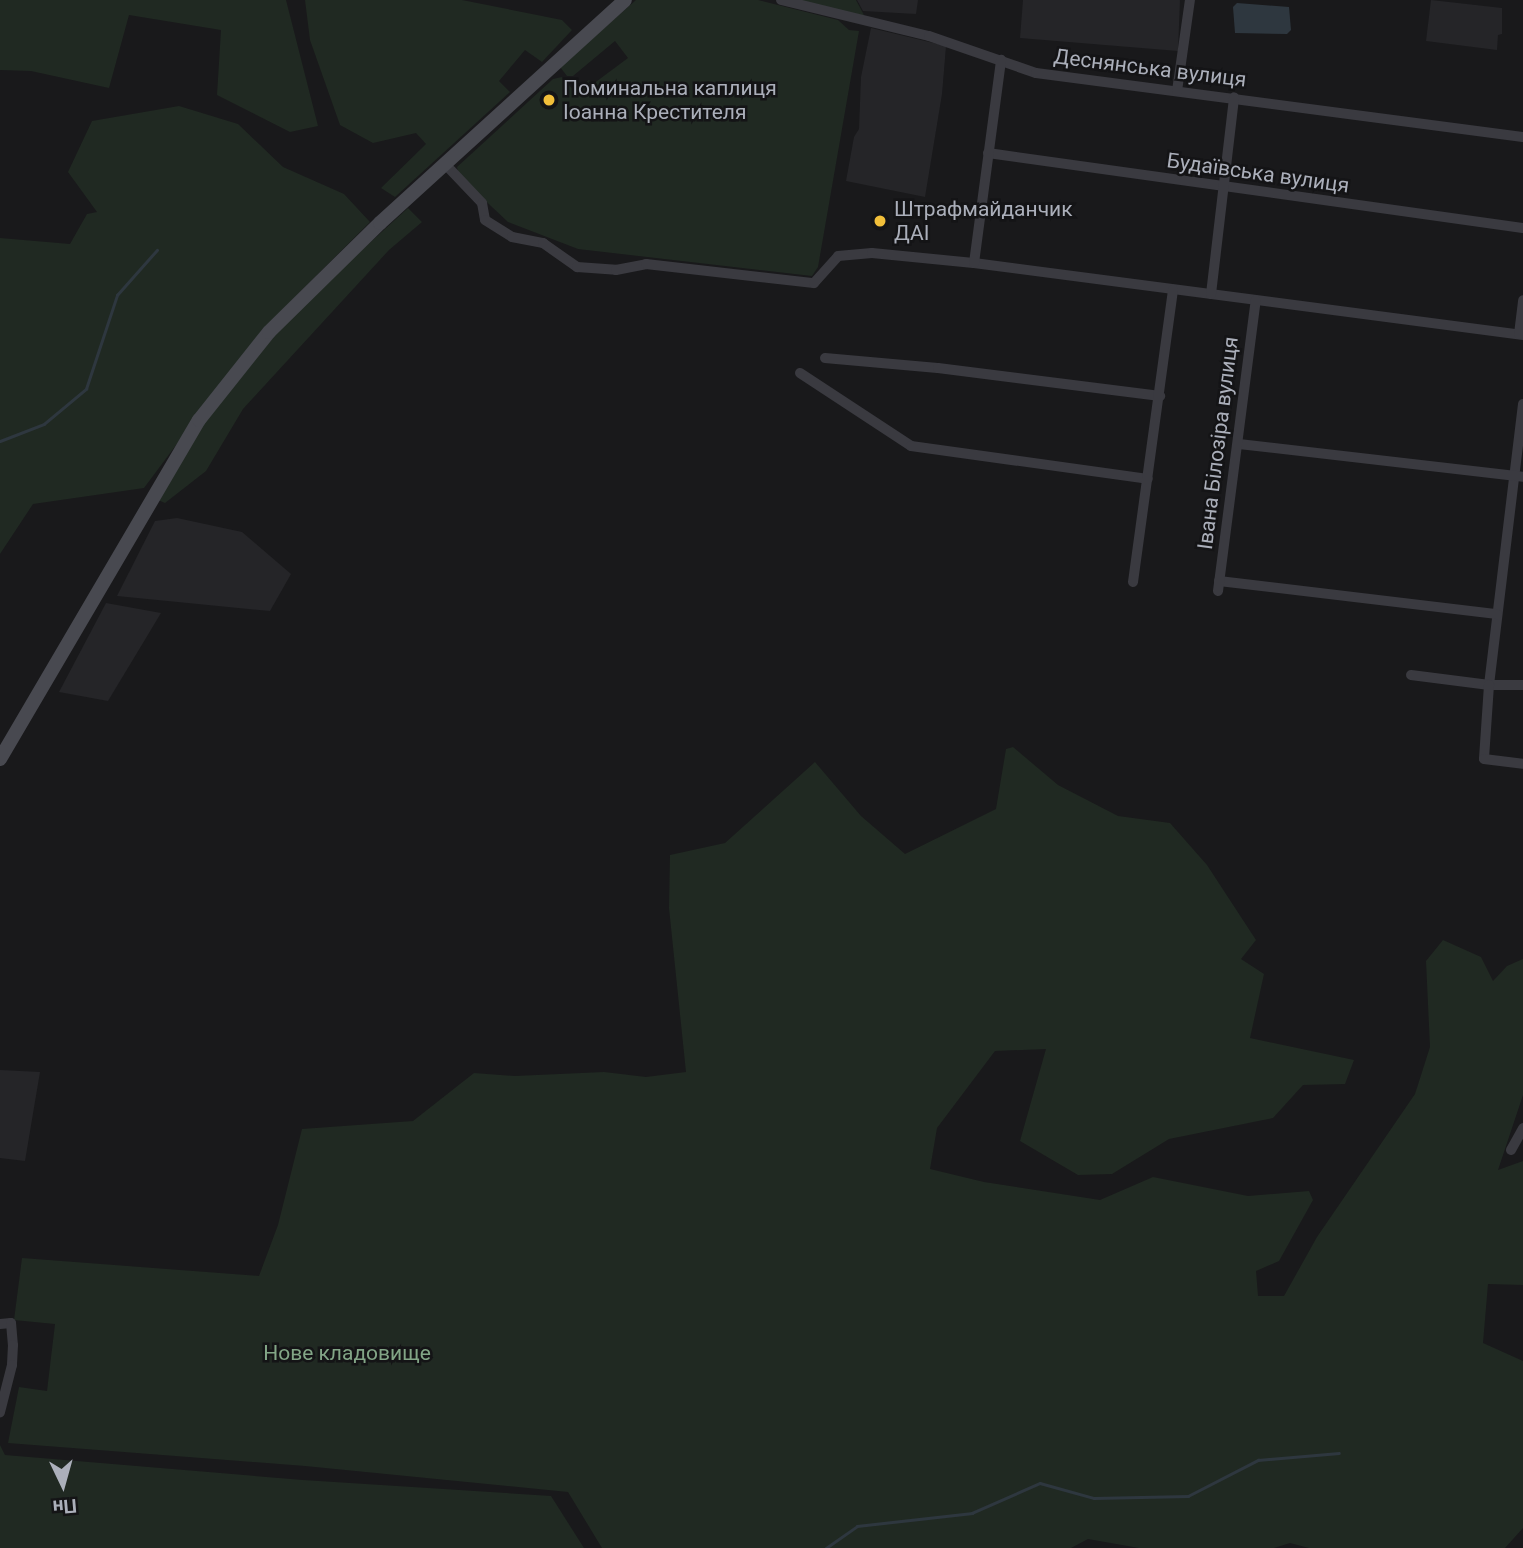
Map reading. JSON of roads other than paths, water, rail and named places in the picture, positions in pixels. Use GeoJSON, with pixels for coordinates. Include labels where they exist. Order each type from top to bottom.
{"type":"FeatureCollection","features":[{"type":"Feature","properties":{"kind":"street"},"geometry":{"type":"LineString","coordinates":[[0,759],[199,420],[269,332],[445,164],[625,0]]}},
{"type":"Feature","properties":{"kind":"street","name":"Деснянська вулиця"},"geometry":{"type":"LineString","coordinates":[[781,0],[929,36],[1036,73],[1523,137]]}},
{"type":"Feature","properties":{"kind":"street"},"geometry":{"type":"LineString","coordinates":[[1177,91],[1190,0]]}},
{"type":"Feature","properties":{"kind":"street"},"geometry":{"type":"LineString","coordinates":[[974,263],[1001,60]]}},
{"type":"Feature","properties":{"kind":"street"},"geometry":{"type":"LineString","coordinates":[[1211,294],[1234,97]]}},
{"type":"Feature","properties":{"kind":"street","name":"Будаївська вулиця"},"geometry":{"type":"LineString","coordinates":[[988,153],[1523,228]]}},
{"type":"Feature","properties":{"kind":"street"},"geometry":{"type":"LineString","coordinates":[[445,164],[482,203],[485,219],[512,237],[543,243],[578,267],[615,270],[646,264],[814,283],[838,256],[852,253],[974,263],[1521,335],[1523,300]]}},
{"type":"Feature","properties":{"kind":"street"},"geometry":{"type":"LineString","coordinates":[[1133,582],[1173,290]]}},
{"type":"Feature","properties":{"kind":"street","name":"Івана Білозіра вулиця"},"geometry":{"type":"LineString","coordinates":[[1256,300],[1219,586],[1497,614]]}},
{"type":"Feature","properties":{"kind":"street"},"geometry":{"type":"LineString","coordinates":[[825,358],[938,368],[1160,396]]}},
{"type":"Feature","properties":{"kind":"street"},"geometry":{"type":"LineString","coordinates":[[800,373],[911,446],[1148,478]]}},
{"type":"Feature","properties":{"kind":"street"},"geometry":{"type":"LineString","coordinates":[[1523,404],[1518,476],[1489,685],[1484,759],[1523,764]]}},
{"type":"Feature","properties":{"kind":"street"},"geometry":{"type":"LineString","coordinates":[[1239,444],[1518,476]]}},
{"type":"Feature","properties":{"kind":"street"},"geometry":{"type":"LineString","coordinates":[[1411,675],[1489,685],[1523,685]]}},
{"type":"Feature","properties":{"kind":"street"},"geometry":{"type":"LineString","coordinates":[[1511,1150],[1523,1128]]}},
{"type":"Feature","properties":{"kind":"street"},"geometry":{"type":"LineString","coordinates":[[0,1324],[11,1323],[13,1345],[12,1366],[0,1412]]}},
{"type":"Feature","properties":{"kind":"waterway"},"geometry":{"type":"LineString","coordinates":[[0,441],[44,424],[86,389],[117,295],[157,250]]}},
{"type":"Feature","properties":{"kind":"waterway"},"geometry":{"type":"LineString","coordinates":[[826,1548],[857,1526],[972,1513],[1040,1483],[1094,1498],[1188,1496],[1258,1460],[1339,1453]]}},
{"type":"Feature","properties":{"kind":"place","name":"Поминальна каплиця Іоанна Крестителя"},"geometry":{"type":"Point","coordinates":[549,100]}},
{"type":"Feature","properties":{"kind":"place","name":"Штрафмайданчик ДАІ"},"geometry":{"type":"Point","coordinates":[880,221]}},
{"type":"Feature","properties":{"kind":"park label","name":"Нове кладовище"},"geometry":{"type":"Point","coordinates":[347,1353]}}]}
